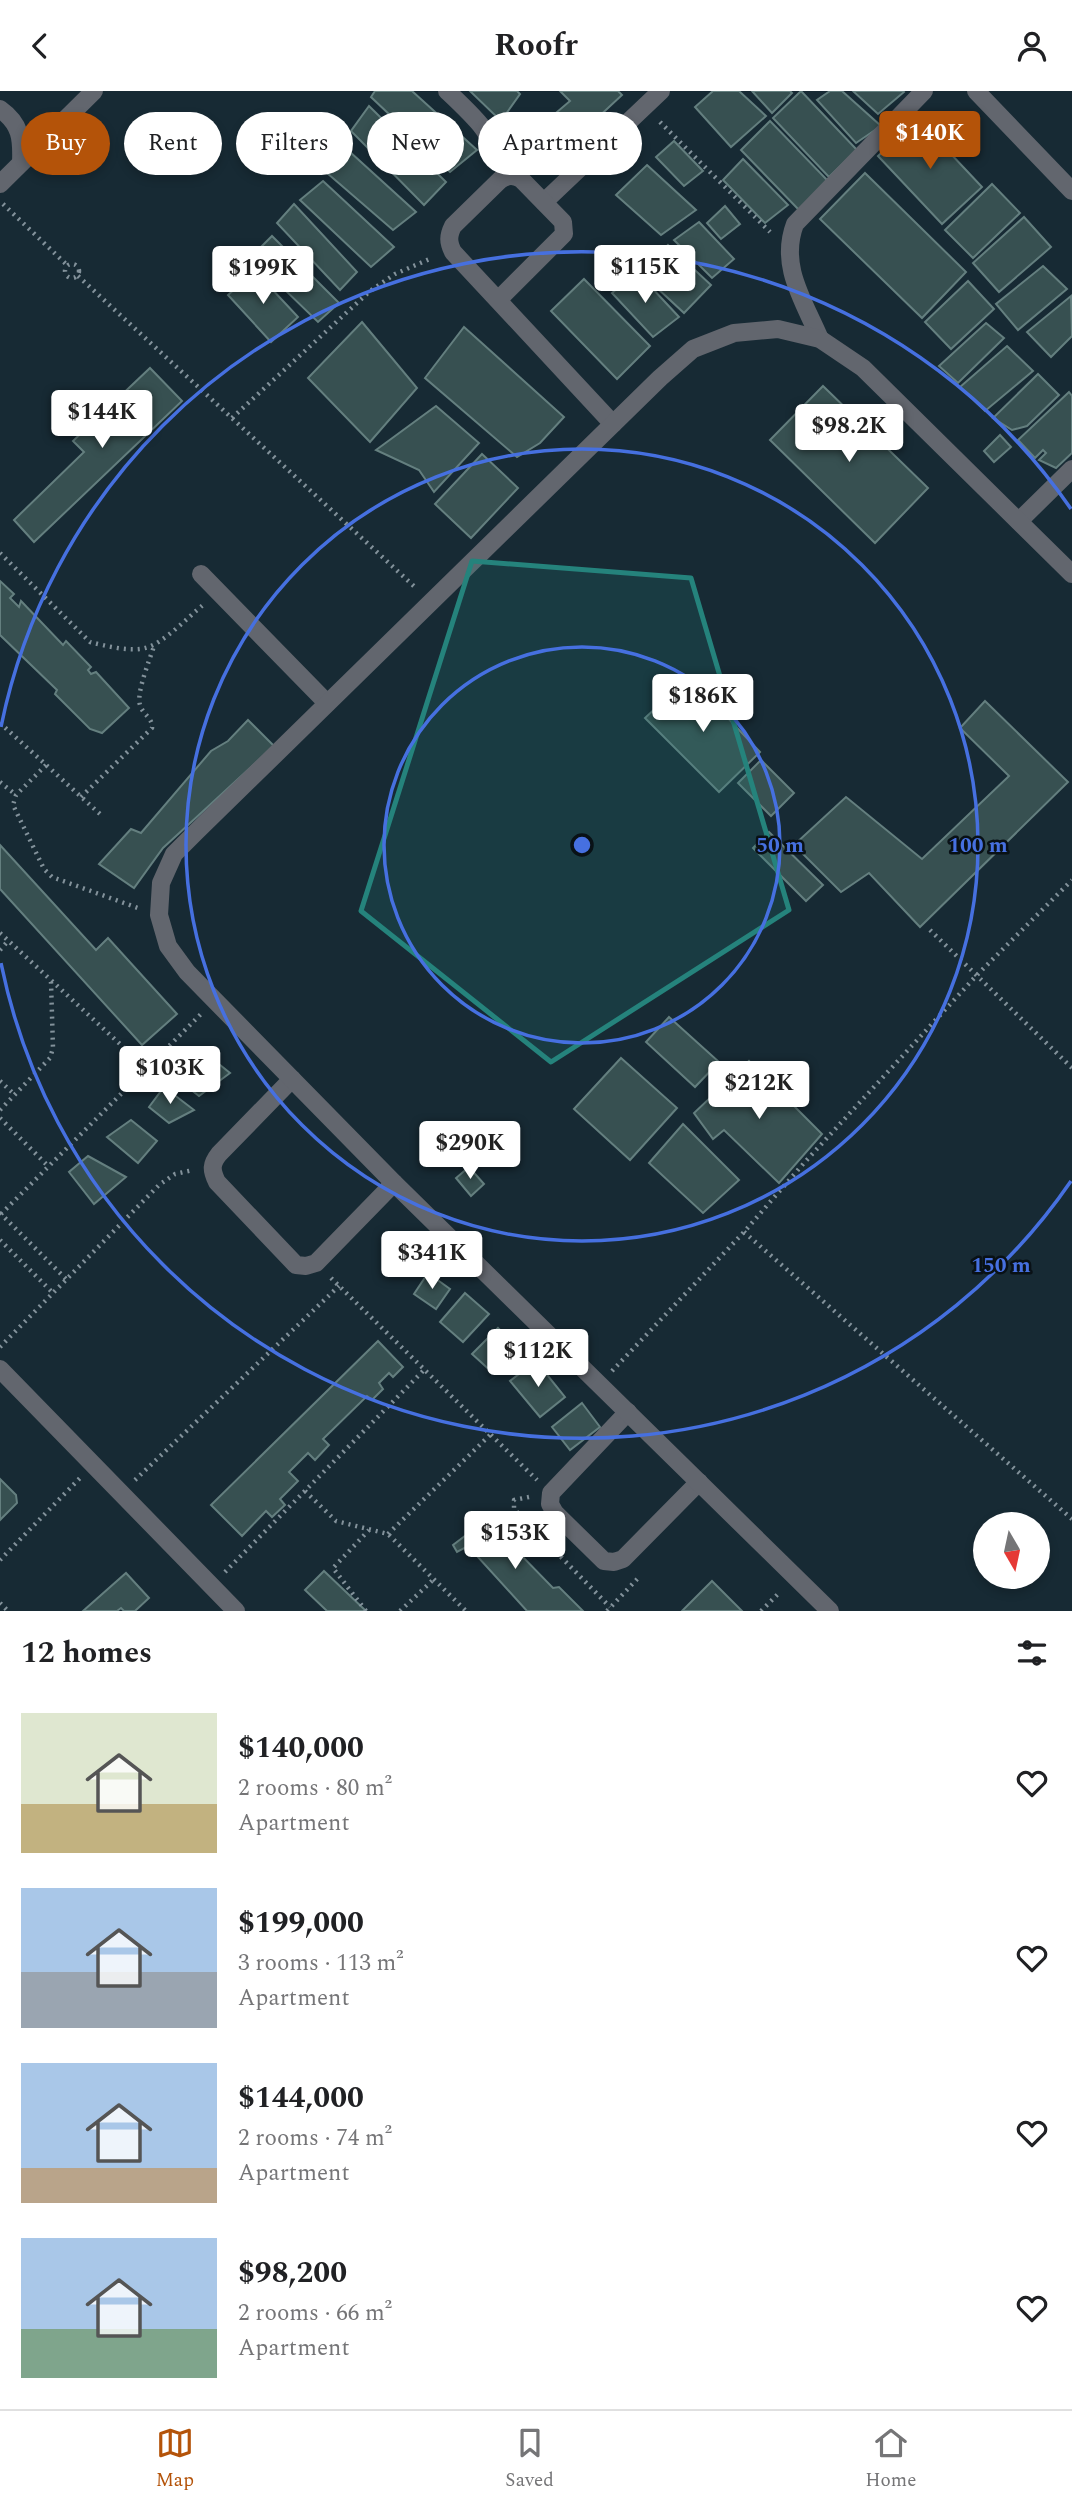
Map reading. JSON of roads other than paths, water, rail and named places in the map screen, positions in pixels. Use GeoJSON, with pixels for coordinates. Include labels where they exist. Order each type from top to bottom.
{"type":"FeatureCollection","features":[{"type":"Feature","properties":{"kind":"street"},"geometry":{"type":"LineString","coordinates":[[73,112],[94,91]]}},
{"type":"Feature","properties":{"kind":"street"},"geometry":{"type":"LineString","coordinates":[[447,91],[489,135],[507,176]]}},
{"type":"Feature","properties":{"kind":"street"},"geometry":{"type":"LineString","coordinates":[[544,202],[661,91]]}},
{"type":"Feature","properties":{"kind":"street"},"geometry":{"type":"LineString","coordinates":[[820,339],[795,279],[788,251],[795,224],[924,91]]}},
{"type":"Feature","properties":{"kind":"street"},"geometry":{"type":"LineString","coordinates":[[976,91],[1072,191]]}},
{"type":"Feature","properties":{"kind":"street"},"geometry":{"type":"LineString","coordinates":[[0,109],[11,116],[21,137]]}},
{"type":"Feature","properties":{"kind":"street"},"geometry":{"type":"LineString","coordinates":[[0,184],[21,163]]}},
{"type":"Feature","properties":{"kind":"street"},"geometry":{"type":"LineString","coordinates":[[498,300],[564,234],[565,228],[563,222],[522,179],[514,176],[507,176],[453,226],[449,244],[453,252],[613,424]]}},
{"type":"Feature","properties":{"kind":"street"},"geometry":{"type":"LineString","coordinates":[[830,1611],[394,1183],[187,972],[168,946],[159,915],[161,883],[174,854],[668,371],[693,349],[734,333],[778,329],[820,339],[863,368],[1072,574]]}},
{"type":"Feature","properties":{"kind":"street"},"geometry":{"type":"LineString","coordinates":[[1019,521],[1072,469]]}},
{"type":"Feature","properties":{"kind":"street"},"geometry":{"type":"LineString","coordinates":[[201,574],[327,703]]}},
{"type":"Feature","properties":{"kind":"street"},"geometry":{"type":"LineString","coordinates":[[292,1079],[219,1154],[213,1162],[212,1173],[217,1182],[296,1265],[316,1263],[394,1183]]}},
{"type":"Feature","properties":{"kind":"street"},"geometry":{"type":"LineString","coordinates":[[0,1369],[236,1611]]}},
{"type":"Feature","properties":{"kind":"street"},"geometry":{"type":"LineString","coordinates":[[628,1412],[551,1493],[550,1504],[555,1513],[604,1561],[614,1562],[623,1559],[699,1482]]}}]}
